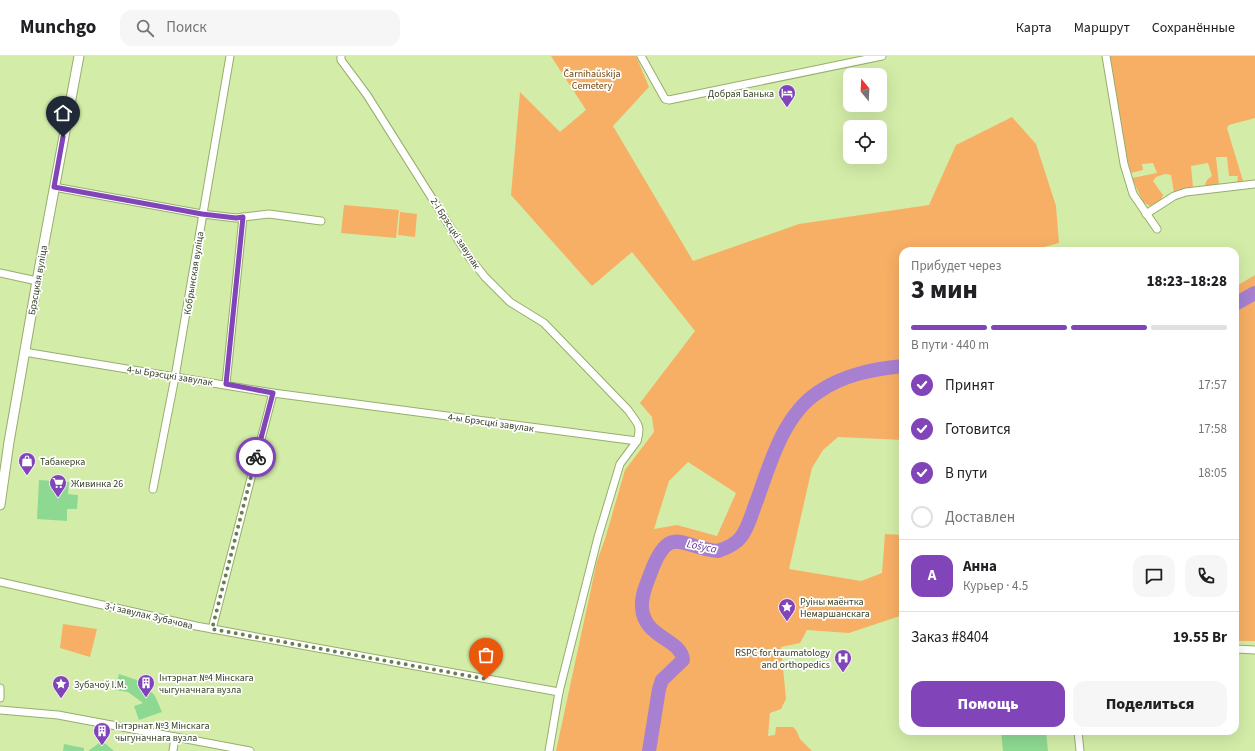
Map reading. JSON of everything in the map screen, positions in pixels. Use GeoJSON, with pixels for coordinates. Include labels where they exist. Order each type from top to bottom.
{"type":"FeatureCollection","features":[{"type":"Feature","properties":{"kind":"street","name":"Брэсцкая вуліца"},"geometry":{"type":"LineString","coordinates":[[0,505],[1,491],[36,281],[79,56]]}},
{"type":"Feature","properties":{"kind":"street","name":"Кобрынская вуліца"},"geometry":{"type":"LineString","coordinates":[[153,489],[176,377],[202,214],[230,56]]}},
{"type":"Feature","properties":{"kind":"street","name":"2-і Брэсцкі завулак"},"geometry":{"type":"LineString","coordinates":[[341,56],[341,60],[367,95],[469,257],[485,277],[510,302],[544,323],[628,410],[639,426],[640,432],[637,442]]}},
{"type":"Feature","properties":{"kind":"street"},"geometry":{"type":"LineString","coordinates":[[641,56],[665,99],[669,100],[882,56]]}},
{"type":"Feature","properties":{"kind":"street"},"geometry":{"type":"LineString","coordinates":[[1106,56],[1124,164],[1133,194],[1157,229]]}},
{"type":"Feature","properties":{"kind":"street"},"geometry":{"type":"LineString","coordinates":[[1146,214],[1174,196],[1186,192],[1255,184]]}},
{"type":"Feature","properties":{"kind":"street"},"geometry":{"type":"LineString","coordinates":[[54,187],[202,214],[236,218],[269,214],[321,221]]}},
{"type":"Feature","properties":{"kind":"street"},"geometry":{"type":"LineString","coordinates":[[226,384],[243,217]]}},
{"type":"Feature","properties":{"kind":"street"},"geometry":{"type":"LineString","coordinates":[[0,273],[36,281]]}},
{"type":"Feature","properties":{"kind":"street","name":"4-ы Брэсцкі завулак"},"geometry":{"type":"LineString","coordinates":[[24,352],[226,384],[273,393],[637,442]]}},
{"type":"Feature","properties":{"kind":"street"},"geometry":{"type":"LineString","coordinates":[[212,629],[273,393]]}},
{"type":"Feature","properties":{"kind":"street"},"geometry":{"type":"LineString","coordinates":[[549,751],[560,692],[596,544],[620,464],[637,442]]}},
{"type":"Feature","properties":{"kind":"street","name":"3-і завулак Зубачова"},"geometry":{"type":"LineString","coordinates":[[0,582],[212,629],[560,692]]}},
{"type":"Feature","properties":{"kind":"street"},"geometry":{"type":"LineString","coordinates":[[1239,649],[1255,650]]}},
{"type":"Feature","properties":{"kind":"street"},"geometry":{"type":"LineString","coordinates":[[0,688],[0,698]]}},
{"type":"Feature","properties":{"kind":"street"},"geometry":{"type":"LineString","coordinates":[[0,710],[58,716],[248,751]]}},
{"type":"Feature","properties":{"kind":"street"},"geometry":{"type":"LineString","coordinates":[[1078,735],[1080,751]]}},
{"type":"Feature","properties":{"kind":"street"},"geometry":{"type":"LineString","coordinates":[[173,751],[175,737]]}},
{"type":"Feature","properties":{"kind":"green space","name":"Čarnihaŭskija Cemetery"},"geometry":{"type":"Polygon","coordinates":[[[551,56],[636,56],[649,87],[613,126],[693,261],[799,224],[929,205],[956,145],[1012,117],[1036,144],[1056,206],[1059,243],[1044,247],[899,247],[899,440],[838,437],[823,450],[812,468],[789,569],[861,581],[882,573],[885,534],[899,535],[899,616],[849,633],[807,630],[800,643],[781,647],[786,699],[781,709],[770,713],[768,736],[775,735],[776,727],[793,727],[800,739],[812,751],[556,751],[597,561],[625,470],[654,432],[652,417],[640,403],[695,331],[632,252],[592,286],[511,195],[520,92],[560,132],[586,110],[551,56]],[[688,462],[669,481],[654,529],[677,525],[717,536],[736,493],[688,462]]]}},
{"type":"Feature","properties":{"kind":"green space"},"geometry":{"type":"Polygon","coordinates":[[[1110,56],[1255,56],[1255,118],[1229,125],[1227,128],[1243,181],[1237,183],[1238,176],[1229,176],[1227,157],[1216,157],[1219,185],[1205,185],[1207,180],[1212,176],[1208,163],[1191,166],[1193,187],[1174,192],[1171,175],[1165,174],[1156,177],[1153,181],[1163,195],[1161,200],[1150,206],[1143,202],[1132,178],[1157,173],[1153,163],[1142,164],[1143,170],[1131,173],[1123,143],[1110,56]]]}},
{"type":"Feature","properties":{"kind":"green space"},"geometry":{"type":"Polygon","coordinates":[[[344,205],[399,210],[396,238],[341,233],[344,205]]]}},
{"type":"Feature","properties":{"kind":"green space"},"geometry":{"type":"Polygon","coordinates":[[[400,212],[417,214],[415,237],[398,235],[400,212]]]}},
{"type":"Feature","properties":{"kind":"green space"},"geometry":{"type":"Polygon","coordinates":[[[1255,275],[1255,641],[1239,641],[1239,285],[1255,275]]]}},
{"type":"Feature","properties":{"kind":"green space"},"geometry":{"type":"Polygon","coordinates":[[[63,624],[97,629],[90,657],[60,648],[63,624]]]}},
{"type":"Feature","properties":{"kind":"building","name":"Живинка 26"},"geometry":{"type":"Polygon","coordinates":[[[39,480],[69,482],[68,494],[78,495],[77,509],[67,509],[67,521],[37,519],[39,480]]]}},
{"type":"Feature","properties":{"kind":"building","name":"Інтэрнат №4 Мінскага чыгуначнага вузла"},"geometry":{"type":"Polygon","coordinates":[[[119,674],[140,681],[148,688],[155,696],[162,712],[139,720],[134,706],[143,703],[128,692],[115,690],[119,674]]]}},
{"type":"Feature","properties":{"kind":"building"},"geometry":{"type":"Polygon","coordinates":[[[1001,735],[1046,735],[1048,751],[1003,751],[1001,735]]]}},
{"type":"Feature","properties":{"kind":"building","name":"Інтэрнат №3 Мінскага чыгуначнага вузла"},"geometry":{"type":"Polygon","coordinates":[[[101,740],[114,751],[88,751],[98,744],[101,740]]]}},
{"type":"Feature","properties":{"kind":"building"},"geometry":{"type":"Polygon","coordinates":[[[64,744],[84,748],[84,751],[63,751],[64,744]]]}},
{"type":"Feature","properties":{"kind":"waterway","name":"Lošyca"},"geometry":{"type":"LineString","coordinates":[[1239,302],[1255,293]]}},
{"type":"Feature","properties":{"kind":"waterway","name":"Lošyca"},"geometry":{"type":"LineString","coordinates":[[649,751],[659,689],[662,680],[683,660],[681,653],[676,647],[655,632],[644,617],[642,607],[643,594],[658,556],[671,542],[686,543],[718,551],[737,542],[744,533],[748,524],[779,442],[795,414],[805,403],[817,393],[847,377],[869,371],[899,367]]}},
{"type":"Feature","properties":{"kind":"way so far"},"geometry":{"type":"LineString","coordinates":[[256,457],[212,629],[486,679]]}},
{"type":"Feature","properties":{"kind":"place","name":"Добрая Банька"},"geometry":{"type":"Point","coordinates":[787,108]}},
{"type":"Feature","properties":{"kind":"place","name":"Табакерка"},"geometry":{"type":"Point","coordinates":[27,476]}},
{"type":"Feature","properties":{"kind":"place","name":"Живинка 26"},"geometry":{"type":"Point","coordinates":[58,498]}},
{"type":"Feature","properties":{"kind":"place","name":"Руіны маёнтка Немаршанскага"},"geometry":{"type":"Point","coordinates":[787,622]}},
{"type":"Feature","properties":{"kind":"place","name":"RSPC for traumatology and orthopedics"},"geometry":{"type":"Point","coordinates":[843,673]}},
{"type":"Feature","properties":{"kind":"place","name":"Інтэрнат №4 Мінскага чыгуначнага вузла"},"geometry":{"type":"Point","coordinates":[146,698]}},
{"type":"Feature","properties":{"kind":"place","name":"Зубачоў І.М."},"geometry":{"type":"Point","coordinates":[61,699]}},
{"type":"Feature","properties":{"kind":"place","name":"Інтэрнат №3 Мінскага чыгуначнага вузла"},"geometry":{"type":"Point","coordinates":[102,746]}},
{"type":"Feature","properties":{"kind":"route"},"geometry":{"type":"LineString","coordinates":[[63,137],[54,187],[202,214],[236,218],[243,217],[236,300],[226,384],[273,393],[256,457]]}}]}
